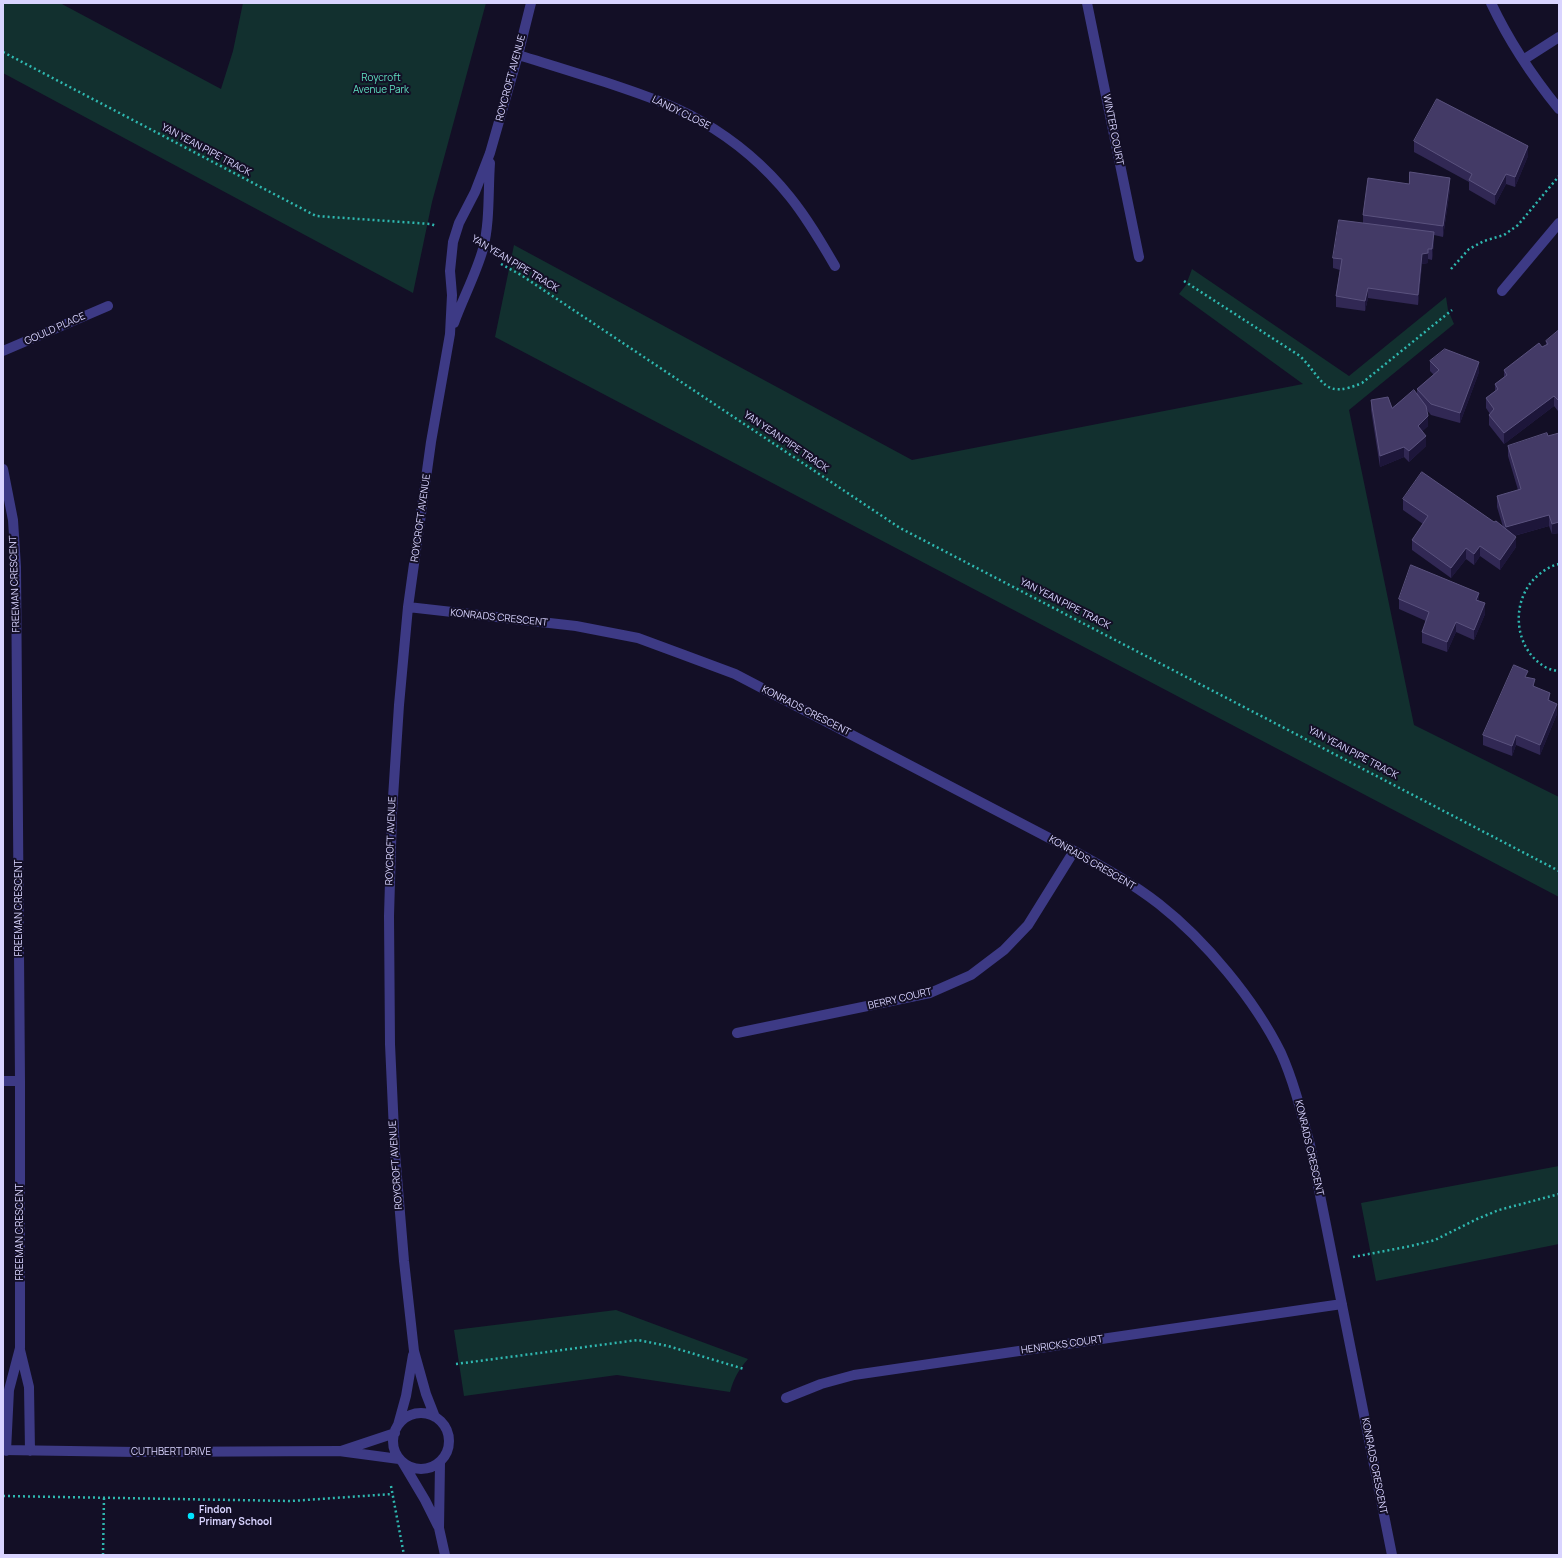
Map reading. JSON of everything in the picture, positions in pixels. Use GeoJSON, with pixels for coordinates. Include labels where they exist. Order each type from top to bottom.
{"type":"FeatureCollection","features":[{"type":"Feature","properties":{"kind":"street","name":"ROYCROFT AVENUE"},"geometry":{"type":"LineString","coordinates":[[435,1417],[426,1394],[414,1351],[395,1160],[390,1044],[389,916],[392,813],[399,705],[408,608],[431,442],[450,334],[452,295],[450,271],[453,242],[459,223],[475,192],[490,153],[531,3]]}},
{"type":"Feature","properties":{"kind":"street","name":"WINTER COURT"},"geometry":{"type":"LineString","coordinates":[[1087,3],[1139,257]]}},
{"type":"Feature","properties":{"kind":"street"},"geometry":{"type":"LineString","coordinates":[[1491,3],[1502,26],[1523,60],[1559,109]]}},
{"type":"Feature","properties":{"kind":"street"},"geometry":{"type":"LineString","coordinates":[[1523,60],[1559,37]]}},
{"type":"Feature","properties":{"kind":"street","name":"LANDY CLOSE"},"geometry":{"type":"LineString","coordinates":[[518,55],[670,105],[701,121],[746,153],[763,168],[790,197],[815,232],[835,266]]}},
{"type":"Feature","properties":{"kind":"street","name":"ROYCROFT AVENUE"},"geometry":{"type":"LineString","coordinates":[[450,334],[482,252],[487,221],[490,153]]}},
{"type":"Feature","properties":{"kind":"street"},"geometry":{"type":"LineString","coordinates":[[1502,291],[1559,223]]}},
{"type":"Feature","properties":{"kind":"street","name":"GOULD PLACE"},"geometry":{"type":"LineString","coordinates":[[3,352],[108,306]]}},
{"type":"Feature","properties":{"kind":"street","name":"FREEMAN CRESCENT"},"geometry":{"type":"LineString","coordinates":[[3,469],[13,520],[16,567],[20,1081],[20,1348],[29,1387],[30,1451]]}},
{"type":"Feature","properties":{"kind":"street","name":"KONRADS CRESCENT"},"geometry":{"type":"LineString","coordinates":[[408,608],[576,626],[638,638],[735,674],[1074,850],[1116,874],[1159,904],[1198,939],[1234,980],[1262,1020],[1281,1054],[1297,1098],[1310,1145],[1392,1555]]}},
{"type":"Feature","properties":{"kind":"street","name":"BERRY COURT"},"geometry":{"type":"LineString","coordinates":[[737,1033],[930,993],[971,975],[1004,950],[1028,925],[1074,850]]}},
{"type":"Feature","properties":{"kind":"street"},"geometry":{"type":"LineString","coordinates":[[3,1081],[20,1081]]}},
{"type":"Feature","properties":{"kind":"street","name":"HENRICKS COURT"},"geometry":{"type":"LineString","coordinates":[[786,1398],[821,1384],[854,1375],[1342,1304]]}},
{"type":"Feature","properties":{"kind":"street","name":"FREEMAN CRESCENT"},"geometry":{"type":"LineString","coordinates":[[5,1451],[10,1390],[20,1348]]}},
{"type":"Feature","properties":{"kind":"street","name":"ROYCROFT AVENUE"},"geometry":{"type":"LineString","coordinates":[[396,1430],[406,1396],[414,1351]]}},
{"type":"Feature","properties":{"kind":"street"},"geometry":{"type":"LineString","coordinates":[[401,1460],[409,1467],[417,1469],[433,1467],[440,1462],[446,1455],[449,1447],[447,1430],[442,1422],[435,1417],[426,1414],[410,1416],[403,1420],[396,1430],[394,1442],[395,1451],[425,1500],[439,1528]]}},
{"type":"Feature","properties":{"kind":"street","name":"CUTHBERT DRIVE"},"geometry":{"type":"LineString","coordinates":[[339,1451],[396,1430]]}},
{"type":"Feature","properties":{"kind":"street","name":"CUTHBERT DRIVE"},"geometry":{"type":"LineString","coordinates":[[5,1451],[339,1451],[401,1460]]}},
{"type":"Feature","properties":{"kind":"street"},"geometry":{"type":"LineString","coordinates":[[440,1462],[439,1528],[445,1555]]}},
{"type":"Feature","properties":{"kind":"path","name":"YAN YEAN PIPE TRACK"},"geometry":{"type":"LineString","coordinates":[[3,52],[316,216],[431,224],[455,237]]}},
{"type":"Feature","properties":{"kind":"path"},"geometry":{"type":"LineString","coordinates":[[1451,269],[1469,249],[1484,241],[1504,235],[1518,225],[1559,176]]}},
{"type":"Feature","properties":{"kind":"path","name":"YAN YEAN PIPE TRACK"},"geometry":{"type":"LineString","coordinates":[[482,252],[521,275],[900,528],[1296,732],[1559,871]]}},
{"type":"Feature","properties":{"kind":"path"},"geometry":{"type":"LineString","coordinates":[[1184,281],[1300,356],[1324,384],[1338,390],[1345,390],[1362,383],[1452,310]]}},
{"type":"Feature","properties":{"kind":"path"},"geometry":{"type":"LineString","coordinates":[[1559,564],[1539,574],[1526,588],[1519,605],[1518,623],[1522,641],[1533,656],[1547,668],[1559,672]]}},
{"type":"Feature","properties":{"kind":"path"},"geometry":{"type":"LineString","coordinates":[[1333,1260],[1436,1240],[1476,1219],[1499,1210],[1559,1194]]}},
{"type":"Feature","properties":{"kind":"path"},"geometry":{"type":"LineString","coordinates":[[456,1364],[638,1340],[668,1346],[744,1369]]}},
{"type":"Feature","properties":{"kind":"path"},"geometry":{"type":"LineString","coordinates":[[386,1458],[404,1555]]}},
{"type":"Feature","properties":{"kind":"path"},"geometry":{"type":"LineString","coordinates":[[3,1496],[291,1501],[392,1494]]}},
{"type":"Feature","properties":{"kind":"path"},"geometry":{"type":"LineString","coordinates":[[103,1555],[104,1498]]}},
{"type":"Feature","properties":{"kind":"green space","name":"Roycroft Avenue Park"},"geometry":{"type":"Polygon","coordinates":[[[3,3],[60,3],[221,89],[233,51],[243,3],[486,3],[432,202],[413,293],[3,73],[3,3]]]}},
{"type":"Feature","properties":{"kind":"green space"},"geometry":{"type":"Polygon","coordinates":[[[514,245],[912,460],[1303,384],[1179,294],[1186,285],[1192,269],[1349,376],[1446,297],[1448,310],[1454,324],[1349,410],[1414,725],[1559,797],[1559,897],[495,337],[514,245]]]}},
{"type":"Feature","properties":{"kind":"green space"},"geometry":{"type":"Polygon","coordinates":[[[1559,1166],[1559,1244],[1376,1281],[1361,1203],[1559,1166]]]}},
{"type":"Feature","properties":{"kind":"green space"},"geometry":{"type":"Polygon","coordinates":[[[616,1310],[748,1359],[737,1374],[730,1392],[617,1375],[464,1396],[454,1330],[616,1310]]]}},
{"type":"Feature","properties":{"kind":"building"},"geometry":{"type":"Polygon","coordinates":[[[1437,99],[1528,146],[1515,177],[1506,174],[1495,195],[1469,180],[1472,174],[1414,141],[1437,99]]]}},
{"type":"Feature","properties":{"kind":"building"},"geometry":{"type":"Polygon","coordinates":[[[1410,172],[1450,178],[1443,226],[1363,215],[1368,178],[1409,184],[1410,172]]]}},
{"type":"Feature","properties":{"kind":"building"},"geometry":{"type":"Polygon","coordinates":[[[1339,220],[1434,232],[1432,249],[1428,249],[1428,253],[1422,254],[1418,295],[1368,288],[1365,301],[1336,296],[1342,259],[1333,258],[1339,220]]]}},
{"type":"Feature","properties":{"kind":"building"},"geometry":{"type":"Polygon","coordinates":[[[1559,330],[1559,399],[1558,400],[1554,396],[1504,433],[1489,415],[1494,409],[1486,398],[1498,389],[1495,384],[1507,375],[1504,370],[1539,343],[1542,347],[1548,344],[1546,341],[1559,330]]]}},
{"type":"Feature","properties":{"kind":"building"},"geometry":{"type":"Polygon","coordinates":[[[1445,349],[1479,362],[1460,413],[1431,404],[1417,389],[1439,370],[1430,361],[1445,349]]]}},
{"type":"Feature","properties":{"kind":"building"},"geometry":{"type":"Polygon","coordinates":[[[1414,390],[1426,406],[1428,416],[1418,426],[1426,436],[1409,451],[1404,447],[1380,456],[1371,400],[1388,397],[1392,408],[1414,390]]]}},
{"type":"Feature","properties":{"kind":"building"},"geometry":{"type":"Polygon","coordinates":[[[1547,433],[1548,436],[1559,433],[1559,522],[1552,524],[1549,515],[1506,527],[1497,496],[1521,489],[1508,446],[1547,433]]]}},
{"type":"Feature","properties":{"kind":"building"},"geometry":{"type":"Polygon","coordinates":[[[1422,472],[1494,522],[1496,521],[1516,537],[1500,560],[1480,546],[1474,554],[1466,548],[1451,568],[1412,540],[1428,516],[1403,499],[1422,472]]]}},
{"type":"Feature","properties":{"kind":"building"},"geometry":{"type":"Polygon","coordinates":[[[1411,565],[1479,593],[1476,600],[1485,603],[1474,630],[1456,622],[1447,642],[1422,632],[1429,612],[1399,599],[1411,565]]]}},
{"type":"Feature","properties":{"kind":"building"},"geometry":{"type":"Polygon","coordinates":[[[1514,665],[1528,671],[1525,677],[1535,679],[1533,686],[1550,693],[1548,700],[1557,704],[1540,745],[1516,735],[1512,746],[1483,735],[1514,665]]]}},
{"type":"Feature","properties":{"kind":"place","name":"Findon Primary School"},"geometry":{"type":"Point","coordinates":[191,1516]}}]}
